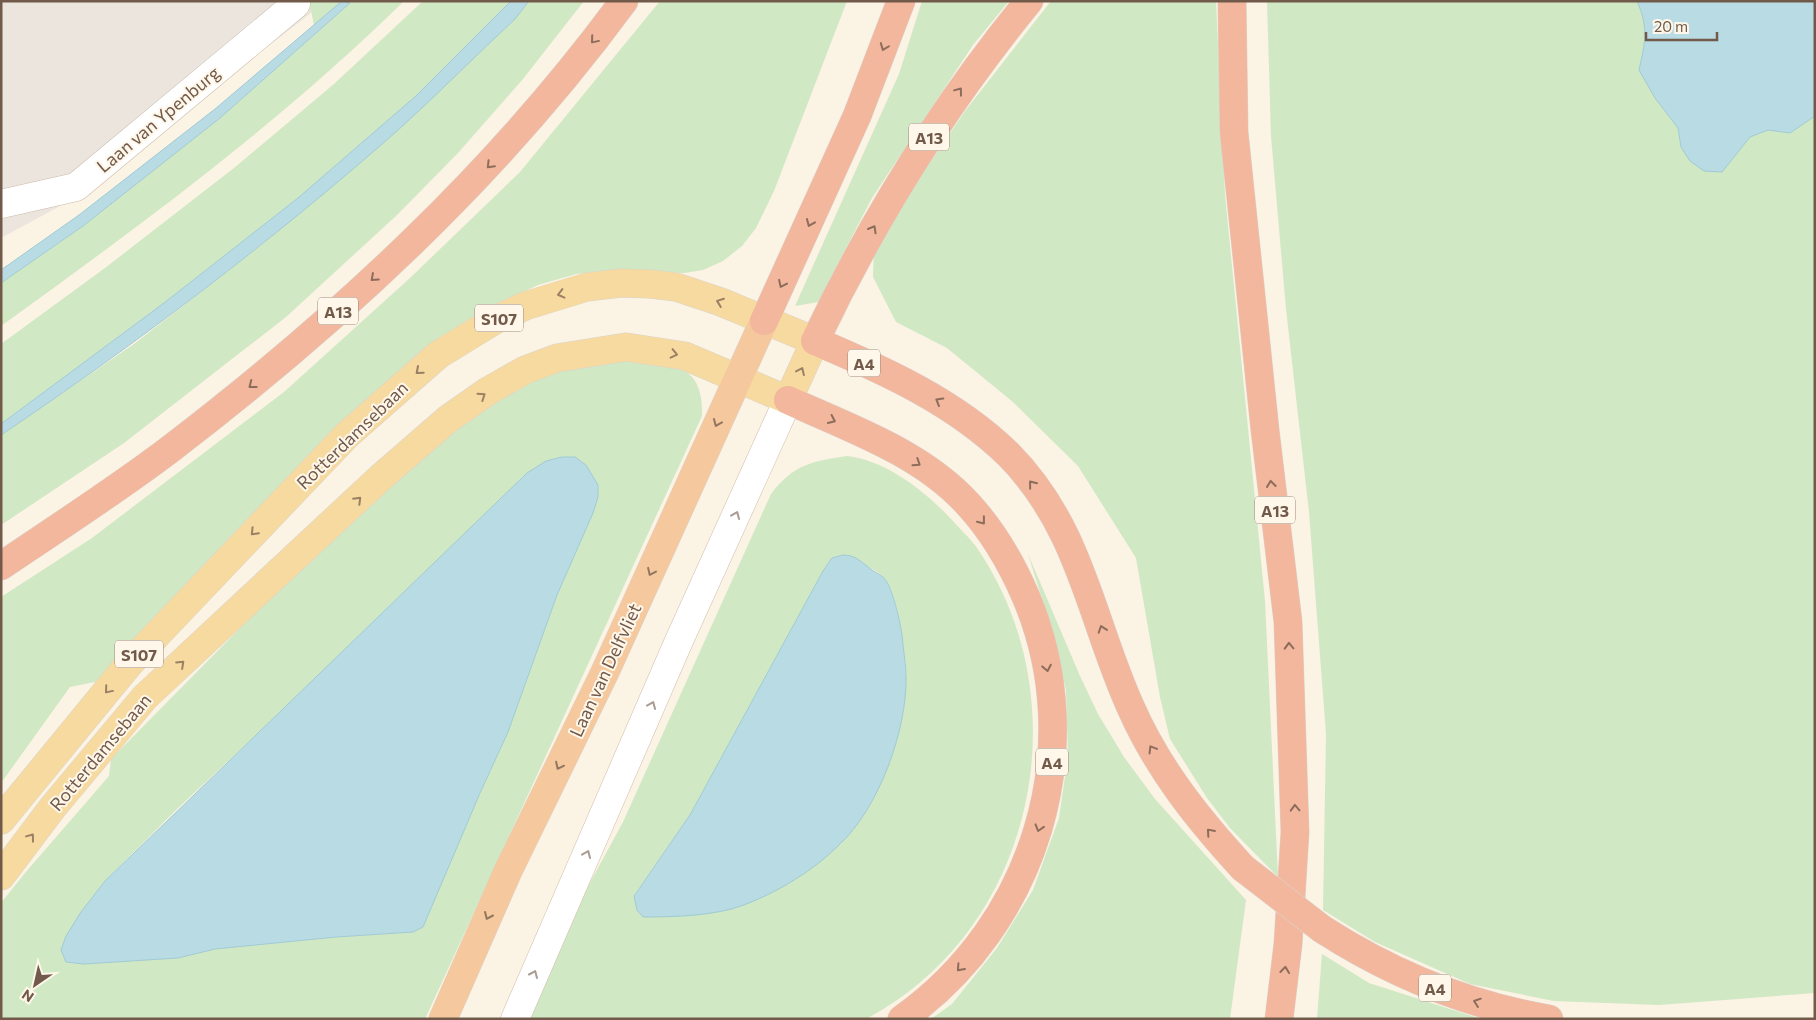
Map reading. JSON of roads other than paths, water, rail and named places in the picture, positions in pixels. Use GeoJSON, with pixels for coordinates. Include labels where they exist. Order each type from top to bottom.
{"type":"FeatureCollection","features":[{"type":"Feature","properties":{"kind":"highway","name":"A13"},"geometry":{"type":"LineString","coordinates":[[1,566],[168,451],[301,345],[409,247],[496,159],[624,1]]}},
{"type":"Feature","properties":{"kind":"highway"},"geometry":{"type":"LineString","coordinates":[[764,320],[857,116],[901,1]]}},
{"type":"Feature","properties":{"kind":"highway","name":"A13"},"geometry":{"type":"LineString","coordinates":[[815,341],[848,271],[901,180],[955,97],[1029,1]]}},
{"type":"Feature","properties":{"kind":"highway","name":"A13"},"geometry":{"type":"LineString","coordinates":[[1232,1],[1234,132],[1265,430],[1288,622],[1295,832],[1288,944],[1279,1019]]}},
{"type":"Feature","properties":{"kind":"highway","name":"Laan van Delfvliet"},"geometry":{"type":"LineString","coordinates":[[443,1019],[508,871],[613,655],[764,320]]}},
{"type":"Feature","properties":{"kind":"highway","name":"A4"},"geometry":{"type":"LineString","coordinates":[[815,341],[913,386],[952,409],[1010,456],[1042,496],[1060,525],[1093,602],[1117,676],[1143,734],[1193,812],[1243,868],[1322,929],[1366,956],[1415,981],[1484,1005],[1549,1019]]}},
{"type":"Feature","properties":{"kind":"highway","name":"A4"},"geometry":{"type":"LineString","coordinates":[[788,400],[908,457],[966,501],[999,543],[1016,575],[1041,638],[1048,669],[1054,730],[1048,797],[1036,838],[1016,889],[980,944],[959,970],[927,1001],[902,1019]]}},
{"type":"Feature","properties":{"kind":"main road","name":"Laan van Ypenburg"},"geometry":{"type":"LineString","coordinates":[[1,204],[76,188],[296,4],[296,1]]}},
{"type":"Feature","properties":{"kind":"main road","name":"Rotterdamsebaan"},"geometry":{"type":"LineString","coordinates":[[1,820],[129,664],[346,436],[438,355],[495,320],[525,306],[586,287],[621,284],[676,287],[721,302],[815,341]]}},
{"type":"Feature","properties":{"kind":"main road"},"geometry":{"type":"LineString","coordinates":[[515,1019],[678,644],[815,341]]}},
{"type":"Feature","properties":{"kind":"main road","name":"Rotterdamsebaan"},"geometry":{"type":"LineString","coordinates":[[1,876],[53,807],[145,697],[380,478],[448,419],[488,392],[525,370],[558,358],[626,347],[685,356],[788,400]]}},
{"type":"Feature","properties":{"kind":"water"},"geometry":{"type":"Polygon","coordinates":[[[342,1],[350,3],[220,118],[83,226],[1,283],[1,270],[79,215],[215,109],[342,1]]]}},
{"type":"Feature","properties":{"kind":"water"},"geometry":{"type":"Polygon","coordinates":[[[511,1],[529,1],[515,19],[427,104],[350,172],[253,251],[154,327],[1,435],[1,424],[164,303],[298,198],[417,95],[511,1]]]}},
{"type":"Feature","properties":{"kind":"water"},"geometry":{"type":"Polygon","coordinates":[[[1637,1],[1815,1],[1815,116],[1790,133],[1768,130],[1750,137],[1722,172],[1704,171],[1690,161],[1681,147],[1678,128],[1655,98],[1639,70],[1645,36],[1643,19],[1637,1]]]}},
{"type":"Feature","properties":{"kind":"water"},"geometry":{"type":"Polygon","coordinates":[[[562,457],[575,457],[586,465],[598,485],[598,497],[593,513],[557,595],[508,732],[423,927],[413,932],[336,937],[215,949],[178,958],[84,964],[66,962],[61,950],[66,936],[81,912],[105,881],[527,473],[546,461],[562,457]]]}},
{"type":"Feature","properties":{"kind":"water"},"geometry":{"type":"Polygon","coordinates":[[[843,555],[851,556],[883,577],[893,597],[902,635],[906,677],[902,720],[896,744],[878,790],[853,829],[829,855],[794,880],[770,894],[733,909],[720,912],[643,917],[637,910],[634,896],[690,815],[823,571],[832,558],[843,555]]]}}]}
